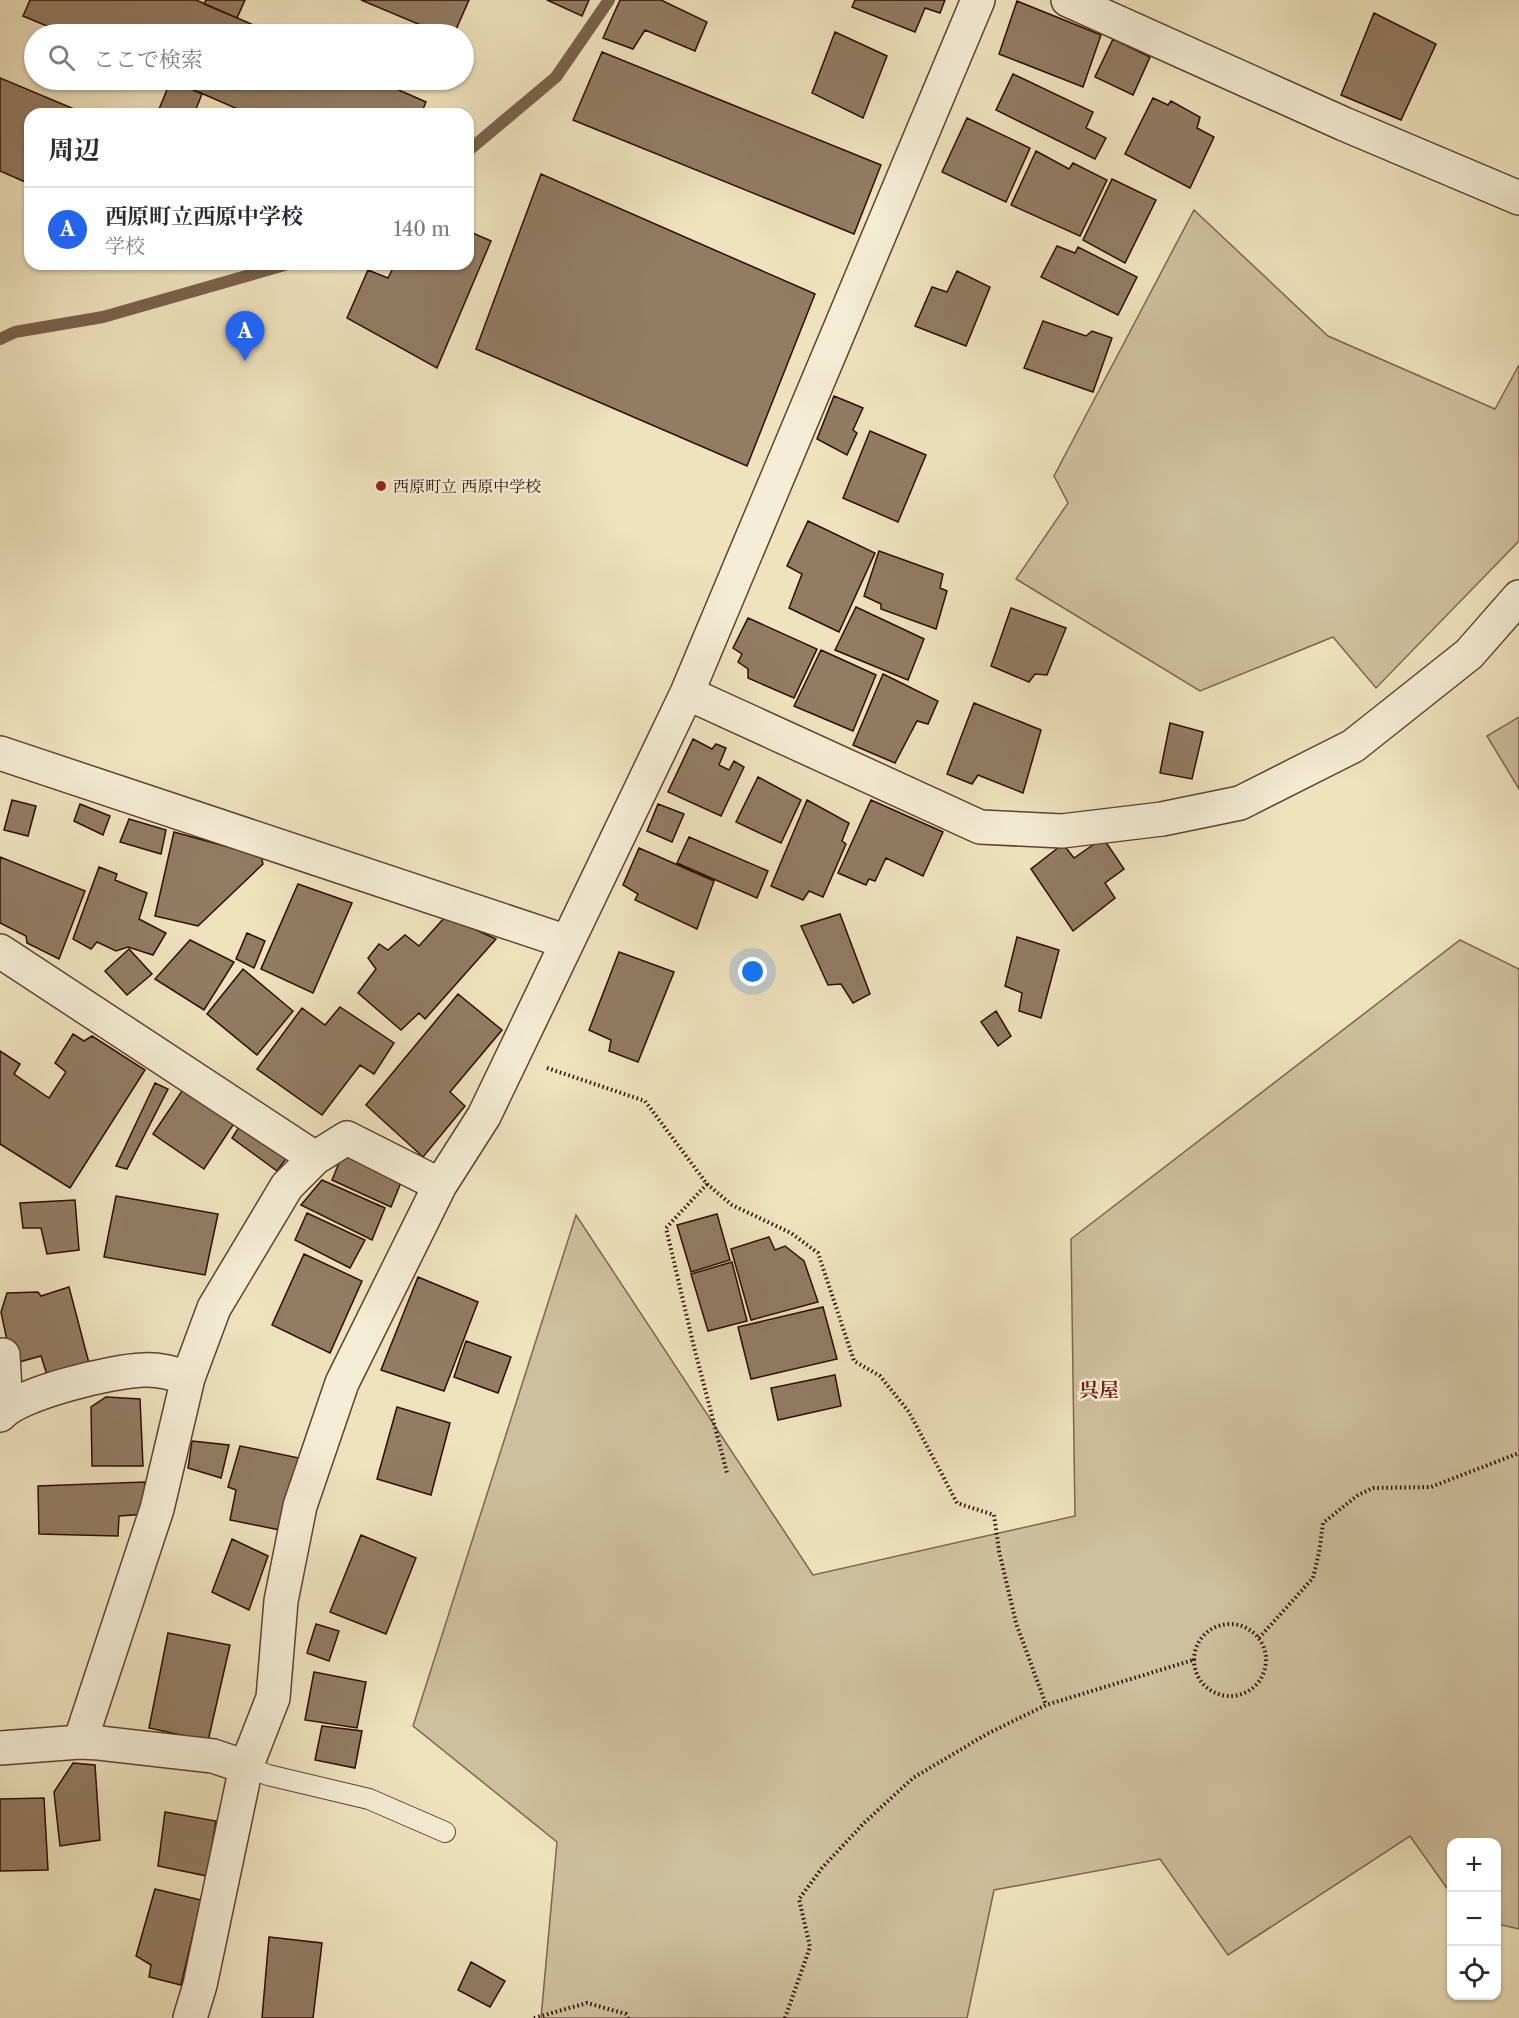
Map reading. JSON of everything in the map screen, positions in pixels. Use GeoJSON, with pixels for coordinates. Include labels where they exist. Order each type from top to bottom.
{"type":"FeatureCollection","features":[{"type":"Feature","properties":{"kind":"street"},"geometry":{"type":"LineString","coordinates":[[190,2018],[200,1984],[246,1767],[273,1698],[281,1601],[300,1506],[342,1383],[440,1185],[484,1116],[687,693],[978,0]]}},
{"type":"Feature","properties":{"kind":"street"},"geometry":{"type":"LineString","coordinates":[[1068,0],[1344,124],[1519,198]]}},
{"type":"Feature","properties":{"kind":"street"},"geometry":{"type":"LineString","coordinates":[[687,693],[980,827],[1062,831],[1162,819],[1240,803],[1353,746],[1469,654],[1519,597]]}},
{"type":"Feature","properties":{"kind":"street"},"geometry":{"type":"LineString","coordinates":[[0,753],[567,942]]}},
{"type":"Feature","properties":{"kind":"street"},"geometry":{"type":"LineString","coordinates":[[0,951],[315,1158]]}},
{"type":"Feature","properties":{"kind":"street"},"geometry":{"type":"LineString","coordinates":[[80,1742],[157,1509],[188,1378],[214,1308],[287,1186],[315,1158],[347,1138],[440,1185]]}},
{"type":"Feature","properties":{"kind":"street"},"geometry":{"type":"LineString","coordinates":[[3,1355],[3,1411],[48,1391],[88,1378],[142,1370],[167,1371],[188,1378]]}},
{"type":"Feature","properties":{"kind":"street"},"geometry":{"type":"LineString","coordinates":[[0,1748],[80,1742],[213,1756],[246,1767]]}},
{"type":"Feature","properties":{"kind":"lane"},"geometry":{"type":"LineString","coordinates":[[246,1767],[268,1775],[369,1799],[445,1832]]}},
{"type":"Feature","properties":{"kind":"path"},"geometry":{"type":"LineString","coordinates":[[512,1057],[645,1101],[707,1184],[732,1205],[791,1233],[818,1253],[854,1361],[880,1376],[909,1412],[957,1503],[994,1515],[999,1551],[1016,1623],[1046,1705]]}},
{"type":"Feature","properties":{"kind":"path"},"geometry":{"type":"LineString","coordinates":[[707,1184],[666,1228],[727,1473]]}},
{"type":"Feature","properties":{"kind":"path"},"geometry":{"type":"LineString","coordinates":[[1259,1638],[1312,1578],[1319,1553],[1323,1523],[1358,1495],[1373,1488],[1431,1487],[1519,1453]]}},
{"type":"Feature","properties":{"kind":"path"},"geometry":{"type":"LineString","coordinates":[[1227,1623],[1245,1627],[1259,1638],[1266,1655],[1264,1674],[1251,1689],[1233,1696],[1214,1692],[1198,1679],[1193,1660],[1197,1642],[1209,1629],[1227,1623]]}},
{"type":"Feature","properties":{"kind":"path"},"geometry":{"type":"LineString","coordinates":[[785,2018],[810,1947],[799,1899],[822,1868],[864,1823],[914,1778],[987,1734],[1046,1705],[1193,1660]]}},
{"type":"Feature","properties":{"kind":"path"},"geometry":{"type":"LineString","coordinates":[[534,2018],[587,2003],[626,2014],[628,2018]]}},
{"type":"Feature","properties":{"kind":"shaded area"},"geometry":{"type":"Polygon","coordinates":[[[1194,210],[1328,336],[1495,409],[1519,365],[1519,541],[1376,688],[1333,637],[1200,691],[1016,579],[1068,503],[1054,476],[1194,210]]]}},
{"type":"Feature","properties":{"kind":"shaded area"},"geometry":{"type":"Polygon","coordinates":[[[1519,717],[1519,789],[1487,736],[1519,717]]]}},
{"type":"Feature","properties":{"kind":"shaded area"},"geometry":{"type":"Polygon","coordinates":[[[1460,940],[1519,969],[1519,1929],[1501,1925],[1501,1838],[1447,1838],[1447,1888],[1410,1836],[1228,1955],[1160,1859],[994,1890],[967,2018],[541,2018],[557,1842],[413,1726],[576,1215],[813,1575],[1075,1516],[1071,1239],[1460,940]]]}},
{"type":"Feature","properties":{"kind":"building"},"geometry":{"type":"Polygon","coordinates":[[[30,0],[196,0],[251,24],[42,24],[23,16],[30,0]]]}},
{"type":"Feature","properties":{"kind":"building"},"geometry":{"type":"Polygon","coordinates":[[[206,0],[245,0],[237,18],[204,4],[206,0]]]}},
{"type":"Feature","properties":{"kind":"building"},"geometry":{"type":"Polygon","coordinates":[[[361,0],[469,0],[458,24],[418,24],[361,0]]]}},
{"type":"Feature","properties":{"kind":"building"},"geometry":{"type":"Polygon","coordinates":[[[547,0],[589,0],[582,16],[547,0]]]}},
{"type":"Feature","properties":{"kind":"building"},"geometry":{"type":"Polygon","coordinates":[[[620,0],[661,0],[707,22],[695,51],[645,30],[633,49],[603,38],[620,0]]]}},
{"type":"Feature","properties":{"kind":"building"},"geometry":{"type":"Polygon","coordinates":[[[855,0],[945,0],[940,13],[925,8],[915,32],[852,7],[855,0]]]}},
{"type":"Feature","properties":{"kind":"building"},"geometry":{"type":"Polygon","coordinates":[[[1017,1],[1101,35],[1083,87],[999,54],[1017,1]]]}},
{"type":"Feature","properties":{"kind":"building"},"geometry":{"type":"Polygon","coordinates":[[[1374,13],[1436,44],[1401,120],[1341,95],[1374,13]]]}},
{"type":"Feature","properties":{"kind":"building"},"geometry":{"type":"Polygon","coordinates":[[[835,32],[887,56],[863,118],[812,93],[835,32]]]}},
{"type":"Feature","properties":{"kind":"building"},"geometry":{"type":"Polygon","coordinates":[[[1113,39],[1150,57],[1133,95],[1095,77],[1113,39]]]}},
{"type":"Feature","properties":{"kind":"building"},"geometry":{"type":"Polygon","coordinates":[[[602,52],[881,165],[854,234],[573,120],[602,52]]]}},
{"type":"Feature","properties":{"kind":"building"},"geometry":{"type":"Polygon","coordinates":[[[1013,74],[1093,112],[1086,128],[1106,138],[1095,159],[996,110],[1013,74]]]}},
{"type":"Feature","properties":{"kind":"building"},"geometry":{"type":"Polygon","coordinates":[[[0,78],[24,90],[72,108],[24,108],[24,181],[0,171],[0,78]]]}},
{"type":"Feature","properties":{"kind":"building"},"geometry":{"type":"Polygon","coordinates":[[[167,90],[193,90],[202,94],[196,108],[159,108],[167,90]]]}},
{"type":"Feature","properties":{"kind":"building"},"geometry":{"type":"Polygon","coordinates":[[[194,90],[399,90],[426,102],[424,108],[235,108],[194,90]]]}},
{"type":"Feature","properties":{"kind":"building"},"geometry":{"type":"Polygon","coordinates":[[[1153,98],[1168,105],[1171,101],[1200,117],[1197,128],[1214,137],[1190,188],[1125,154],[1153,98]]]}},
{"type":"Feature","properties":{"kind":"building"},"geometry":{"type":"Polygon","coordinates":[[[967,118],[1030,148],[1006,202],[942,172],[967,118]]]}},
{"type":"Feature","properties":{"kind":"building"},"geometry":{"type":"Polygon","coordinates":[[[1036,151],[1069,169],[1073,163],[1107,180],[1080,236],[1011,205],[1036,151]]]}},
{"type":"Feature","properties":{"kind":"building"},"geometry":{"type":"Polygon","coordinates":[[[541,174],[815,294],[747,466],[476,349],[541,174]]]}},
{"type":"Feature","properties":{"kind":"building"},"geometry":{"type":"Polygon","coordinates":[[[1112,179],[1156,200],[1125,263],[1083,240],[1112,179]]]}},
{"type":"Feature","properties":{"kind":"building"},"geometry":{"type":"Polygon","coordinates":[[[474,234],[491,241],[437,368],[347,318],[368,270],[388,278],[392,270],[474,270],[474,234]]]}},
{"type":"Feature","properties":{"kind":"building"},"geometry":{"type":"Polygon","coordinates":[[[1057,246],[1075,253],[1078,247],[1137,277],[1118,315],[1041,277],[1057,246]]]}},
{"type":"Feature","properties":{"kind":"building"},"geometry":{"type":"Polygon","coordinates":[[[957,271],[990,287],[966,346],[915,326],[932,287],[947,292],[957,271]]]}},
{"type":"Feature","properties":{"kind":"building"},"geometry":{"type":"Polygon","coordinates":[[[1043,321],[1086,336],[1092,331],[1112,338],[1093,392],[1024,368],[1043,321]]]}},
{"type":"Feature","properties":{"kind":"building"},"geometry":{"type":"Polygon","coordinates":[[[834,396],[863,408],[853,430],[857,433],[847,455],[817,439],[834,396]]]}},
{"type":"Feature","properties":{"kind":"building"},"geometry":{"type":"Polygon","coordinates":[[[870,431],[926,455],[898,522],[843,498],[870,431]]]}},
{"type":"Feature","properties":{"kind":"building"},"geometry":{"type":"Polygon","coordinates":[[[808,521],[875,553],[839,632],[789,608],[802,574],[787,566],[808,521]]]}},
{"type":"Feature","properties":{"kind":"building"},"geometry":{"type":"Polygon","coordinates":[[[879,551],[943,574],[940,588],[947,591],[936,629],[881,609],[881,604],[864,596],[879,551]]]}},
{"type":"Feature","properties":{"kind":"building"},"geometry":{"type":"Polygon","coordinates":[[[856,607],[924,639],[908,680],[835,650],[856,607]]]}},
{"type":"Feature","properties":{"kind":"building"},"geometry":{"type":"Polygon","coordinates":[[[1011,608],[1066,628],[1047,675],[1035,674],[1029,682],[991,666],[1011,608]]]}},
{"type":"Feature","properties":{"kind":"building"},"geometry":{"type":"Polygon","coordinates":[[[748,618],[817,649],[794,698],[748,678],[748,669],[738,662],[742,654],[733,648],[748,618]]]}},
{"type":"Feature","properties":{"kind":"building"},"geometry":{"type":"Polygon","coordinates":[[[821,650],[876,675],[853,731],[794,706],[821,650]]]}},
{"type":"Feature","properties":{"kind":"building"},"geometry":{"type":"Polygon","coordinates":[[[883,674],[938,701],[928,724],[917,721],[895,763],[853,745],[883,674]]]}},
{"type":"Feature","properties":{"kind":"building"},"geometry":{"type":"Polygon","coordinates":[[[974,703],[1041,730],[1023,793],[978,775],[972,784],[947,774],[974,703]]]}},
{"type":"Feature","properties":{"kind":"building"},"geometry":{"type":"Polygon","coordinates":[[[1170,723],[1203,732],[1192,779],[1160,773],[1170,723]]]}},
{"type":"Feature","properties":{"kind":"building"},"geometry":{"type":"Polygon","coordinates":[[[693,739],[712,749],[716,744],[726,748],[719,765],[729,770],[734,761],[744,767],[721,816],[668,792],[693,739]]]}},
{"type":"Feature","properties":{"kind":"building"},"geometry":{"type":"Polygon","coordinates":[[[758,777],[801,800],[781,843],[736,822],[758,777]]]}},
{"type":"Feature","properties":{"kind":"building"},"geometry":{"type":"Polygon","coordinates":[[[12,800],[36,806],[28,836],[4,830],[12,800]]]}},
{"type":"Feature","properties":{"kind":"building"},"geometry":{"type":"Polygon","coordinates":[[[807,800],[849,823],[842,841],[846,844],[823,897],[809,891],[803,900],[771,886],[807,800]]]}},
{"type":"Feature","properties":{"kind":"building"},"geometry":{"type":"Polygon","coordinates":[[[871,800],[943,832],[923,876],[886,858],[875,881],[869,879],[866,885],[838,873],[871,800]]]}},
{"type":"Feature","properties":{"kind":"building"},"geometry":{"type":"Polygon","coordinates":[[[80,804],[110,816],[103,835],[74,821],[80,804]]]}},
{"type":"Feature","properties":{"kind":"building"},"geometry":{"type":"Polygon","coordinates":[[[658,804],[684,814],[672,842],[647,831],[658,804]]]}},
{"type":"Feature","properties":{"kind":"building"},"geometry":{"type":"Polygon","coordinates":[[[129,819],[166,830],[161,854],[120,842],[129,819]]]}},
{"type":"Feature","properties":{"kind":"building"},"geometry":{"type":"Polygon","coordinates":[[[174,832],[261,856],[263,864],[198,926],[155,916],[174,832]]]}},
{"type":"Feature","properties":{"kind":"building"},"geometry":{"type":"Polygon","coordinates":[[[689,837],[768,871],[757,898],[677,863],[689,837]]]}},
{"type":"Feature","properties":{"kind":"building"},"geometry":{"type":"Polygon","coordinates":[[[1103,838],[1124,869],[1105,883],[1115,898],[1073,931],[1031,869],[1063,844],[1074,858],[1103,838]]]}},
{"type":"Feature","properties":{"kind":"building"},"geometry":{"type":"Polygon","coordinates":[[[639,848],[714,881],[697,929],[635,900],[638,894],[623,885],[639,848]]]}},
{"type":"Feature","properties":{"kind":"building"},"geometry":{"type":"Polygon","coordinates":[[[0,857],[85,891],[59,959],[27,943],[26,936],[0,923],[0,857]]]}},
{"type":"Feature","properties":{"kind":"building"},"geometry":{"type":"Polygon","coordinates":[[[99,867],[117,874],[115,880],[147,893],[139,919],[166,933],[153,955],[128,947],[116,951],[97,942],[91,949],[73,939],[99,867]]]}},
{"type":"Feature","properties":{"kind":"building"},"geometry":{"type":"Polygon","coordinates":[[[298,884],[352,903],[313,993],[261,969],[298,884]]]}},
{"type":"Feature","properties":{"kind":"building"},"geometry":{"type":"Polygon","coordinates":[[[840,914],[870,994],[853,1003],[841,984],[828,985],[801,926],[840,914]]]}},
{"type":"Feature","properties":{"kind":"building"},"geometry":{"type":"Polygon","coordinates":[[[446,916],[496,939],[425,1019],[419,1013],[401,1030],[358,993],[376,969],[368,958],[379,944],[388,950],[405,935],[419,946],[446,916]]]}},
{"type":"Feature","properties":{"kind":"building"},"geometry":{"type":"Polygon","coordinates":[[[247,933],[265,941],[254,968],[236,959],[247,933]]]}},
{"type":"Feature","properties":{"kind":"building"},"geometry":{"type":"Polygon","coordinates":[[[1017,937],[1059,950],[1041,1018],[1019,1011],[1022,993],[1005,986],[1017,937]]]}},
{"type":"Feature","properties":{"kind":"building"},"geometry":{"type":"Polygon","coordinates":[[[190,940],[234,962],[204,1010],[155,979],[190,940]]]}},
{"type":"Feature","properties":{"kind":"building"},"geometry":{"type":"Polygon","coordinates":[[[129,949],[152,974],[127,995],[105,971],[129,949]]]}},
{"type":"Feature","properties":{"kind":"building"},"geometry":{"type":"Polygon","coordinates":[[[619,952],[674,972],[638,1062],[609,1051],[611,1040],[589,1030],[619,952]]]}},
{"type":"Feature","properties":{"kind":"building"},"geometry":{"type":"Polygon","coordinates":[[[243,969],[293,1011],[257,1055],[207,1014],[243,969]]]}},
{"type":"Feature","properties":{"kind":"building"},"geometry":{"type":"Polygon","coordinates":[[[458,994],[502,1030],[450,1092],[465,1106],[423,1157],[366,1105],[458,994]]]}},
{"type":"Feature","properties":{"kind":"building"},"geometry":{"type":"Polygon","coordinates":[[[340,1007],[394,1043],[374,1074],[360,1065],[322,1115],[257,1069],[302,1008],[325,1025],[340,1007]]]}},
{"type":"Feature","properties":{"kind":"building"},"geometry":{"type":"Polygon","coordinates":[[[996,1011],[1011,1036],[998,1046],[981,1022],[996,1011]]]}},
{"type":"Feature","properties":{"kind":"building"},"geometry":{"type":"Polygon","coordinates":[[[73,1034],[84,1041],[92,1036],[145,1070],[70,1188],[0,1144],[0,1051],[20,1064],[14,1074],[49,1098],[66,1072],[55,1063],[73,1034]]]}},
{"type":"Feature","properties":{"kind":"building"},"geometry":{"type":"Polygon","coordinates":[[[155,1083],[168,1089],[127,1169],[116,1166],[155,1083]]]}},
{"type":"Feature","properties":{"kind":"building"},"geometry":{"type":"Polygon","coordinates":[[[184,1088],[235,1122],[204,1169],[153,1134],[184,1088]]]}},
{"type":"Feature","properties":{"kind":"building"},"geometry":{"type":"Polygon","coordinates":[[[241,1124],[288,1156],[277,1171],[232,1138],[241,1124]]]}},
{"type":"Feature","properties":{"kind":"building"},"geometry":{"type":"Polygon","coordinates":[[[343,1153],[402,1180],[391,1207],[332,1180],[343,1153]]]}},
{"type":"Feature","properties":{"kind":"building"},"geometry":{"type":"Polygon","coordinates":[[[322,1180],[385,1208],[372,1240],[301,1205],[322,1180]]]}},
{"type":"Feature","properties":{"kind":"building"},"geometry":{"type":"Polygon","coordinates":[[[116,1196],[218,1214],[205,1275],[104,1257],[116,1196]]]}},
{"type":"Feature","properties":{"kind":"building"},"geometry":{"type":"Polygon","coordinates":[[[75,1200],[79,1250],[47,1254],[41,1228],[23,1228],[20,1203],[75,1200]]]}},
{"type":"Feature","properties":{"kind":"building"},"geometry":{"type":"Polygon","coordinates":[[[307,1213],[365,1240],[350,1268],[295,1240],[307,1213]]]}},
{"type":"Feature","properties":{"kind":"building"},"geometry":{"type":"Polygon","coordinates":[[[717,1214],[730,1260],[691,1272],[677,1225],[717,1214]]]}},
{"type":"Feature","properties":{"kind":"building"},"geometry":{"type":"Polygon","coordinates":[[[769,1237],[775,1250],[785,1246],[804,1261],[818,1302],[751,1320],[731,1249],[769,1237]]]}},
{"type":"Feature","properties":{"kind":"building"},"geometry":{"type":"Polygon","coordinates":[[[304,1254],[362,1281],[330,1353],[272,1325],[304,1254]]]}},
{"type":"Feature","properties":{"kind":"building"},"geometry":{"type":"Polygon","coordinates":[[[732,1262],[747,1321],[708,1331],[691,1274],[732,1262]]]}},
{"type":"Feature","properties":{"kind":"building"},"geometry":{"type":"Polygon","coordinates":[[[418,1277],[478,1302],[444,1391],[381,1370],[418,1277]]]}},
{"type":"Feature","properties":{"kind":"building"},"geometry":{"type":"Polygon","coordinates":[[[69,1287],[90,1367],[48,1378],[41,1356],[12,1364],[1,1312],[7,1293],[38,1292],[41,1296],[69,1287]]]}},
{"type":"Feature","properties":{"kind":"building"},"geometry":{"type":"Polygon","coordinates":[[[823,1307],[837,1359],[751,1379],[738,1327],[823,1307]]]}},
{"type":"Feature","properties":{"kind":"building"},"geometry":{"type":"Polygon","coordinates":[[[466,1341],[511,1357],[498,1393],[454,1377],[466,1341]]]}},
{"type":"Feature","properties":{"kind":"building"},"geometry":{"type":"Polygon","coordinates":[[[835,1375],[841,1406],[778,1420],[771,1388],[835,1375]]]}},
{"type":"Feature","properties":{"kind":"building"},"geometry":{"type":"Polygon","coordinates":[[[106,1397],[140,1399],[143,1466],[92,1466],[91,1407],[106,1397]]]}},
{"type":"Feature","properties":{"kind":"building"},"geometry":{"type":"Polygon","coordinates":[[[397,1407],[450,1423],[431,1495],[377,1479],[397,1407]]]}},
{"type":"Feature","properties":{"kind":"building"},"geometry":{"type":"Polygon","coordinates":[[[192,1441],[229,1445],[221,1478],[188,1468],[192,1441]]]}},
{"type":"Feature","properties":{"kind":"building"},"geometry":{"type":"Polygon","coordinates":[[[240,1446],[299,1458],[285,1531],[230,1520],[236,1490],[228,1487],[240,1446]]]}},
{"type":"Feature","properties":{"kind":"building"},"geometry":{"type":"Polygon","coordinates":[[[145,1482],[147,1514],[119,1516],[118,1536],[39,1534],[38,1486],[145,1482]]]}},
{"type":"Feature","properties":{"kind":"building"},"geometry":{"type":"Polygon","coordinates":[[[361,1535],[416,1558],[386,1634],[330,1612],[361,1535]]]}},
{"type":"Feature","properties":{"kind":"building"},"geometry":{"type":"Polygon","coordinates":[[[232,1539],[268,1556],[249,1610],[212,1592],[232,1539]]]}},
{"type":"Feature","properties":{"kind":"building"},"geometry":{"type":"Polygon","coordinates":[[[316,1624],[339,1631],[329,1661],[307,1653],[316,1624]]]}},
{"type":"Feature","properties":{"kind":"building"},"geometry":{"type":"Polygon","coordinates":[[[168,1633],[230,1645],[208,1741],[149,1728],[168,1633]]]}},
{"type":"Feature","properties":{"kind":"building"},"geometry":{"type":"Polygon","coordinates":[[[314,1672],[366,1682],[357,1728],[305,1720],[314,1672]]]}},
{"type":"Feature","properties":{"kind":"building"},"geometry":{"type":"Polygon","coordinates":[[[322,1726],[362,1731],[355,1768],[315,1760],[322,1726]]]}},
{"type":"Feature","properties":{"kind":"building"},"geometry":{"type":"Polygon","coordinates":[[[73,1763],[95,1765],[100,1840],[60,1846],[54,1792],[73,1763]]]}},
{"type":"Feature","properties":{"kind":"building"},"geometry":{"type":"Polygon","coordinates":[[[44,1798],[48,1870],[0,1871],[0,1799],[44,1798]]]}},
{"type":"Feature","properties":{"kind":"building"},"geometry":{"type":"Polygon","coordinates":[[[165,1812],[216,1821],[207,1876],[158,1866],[165,1812]]]}},
{"type":"Feature","properties":{"kind":"building"},"geometry":{"type":"Polygon","coordinates":[[[155,1889],[201,1900],[181,1985],[149,1977],[151,1965],[136,1956],[155,1889]]]}},
{"type":"Feature","properties":{"kind":"building"},"geometry":{"type":"Polygon","coordinates":[[[269,1937],[322,1943],[313,2018],[262,2018],[269,1937]]]}},
{"type":"Feature","properties":{"kind":"building"},"geometry":{"type":"Polygon","coordinates":[[[471,1962],[505,1981],[490,2007],[458,1990],[471,1962]]]}},
{"type":"Feature","properties":{"kind":"waterway"},"geometry":{"type":"LineString","coordinates":[[474,146],[556,77],[609,0]]}},
{"type":"Feature","properties":{"kind":"waterway"},"geometry":{"type":"LineString","coordinates":[[0,339],[15,332],[103,317],[267,270]]}},
{"type":"Feature","properties":{"kind":"place","name":"西原町立西原中学校"},"geometry":{"type":"Point","coordinates":[245,361]}},
{"type":"Feature","properties":{"kind":"place","name":"西原町立 西原中学校"},"geometry":{"type":"Point","coordinates":[381,486]}},
{"type":"Feature","properties":{"kind":"district","name":"呉屋"},"geometry":{"type":"Point","coordinates":[1099,1390]}}]}
